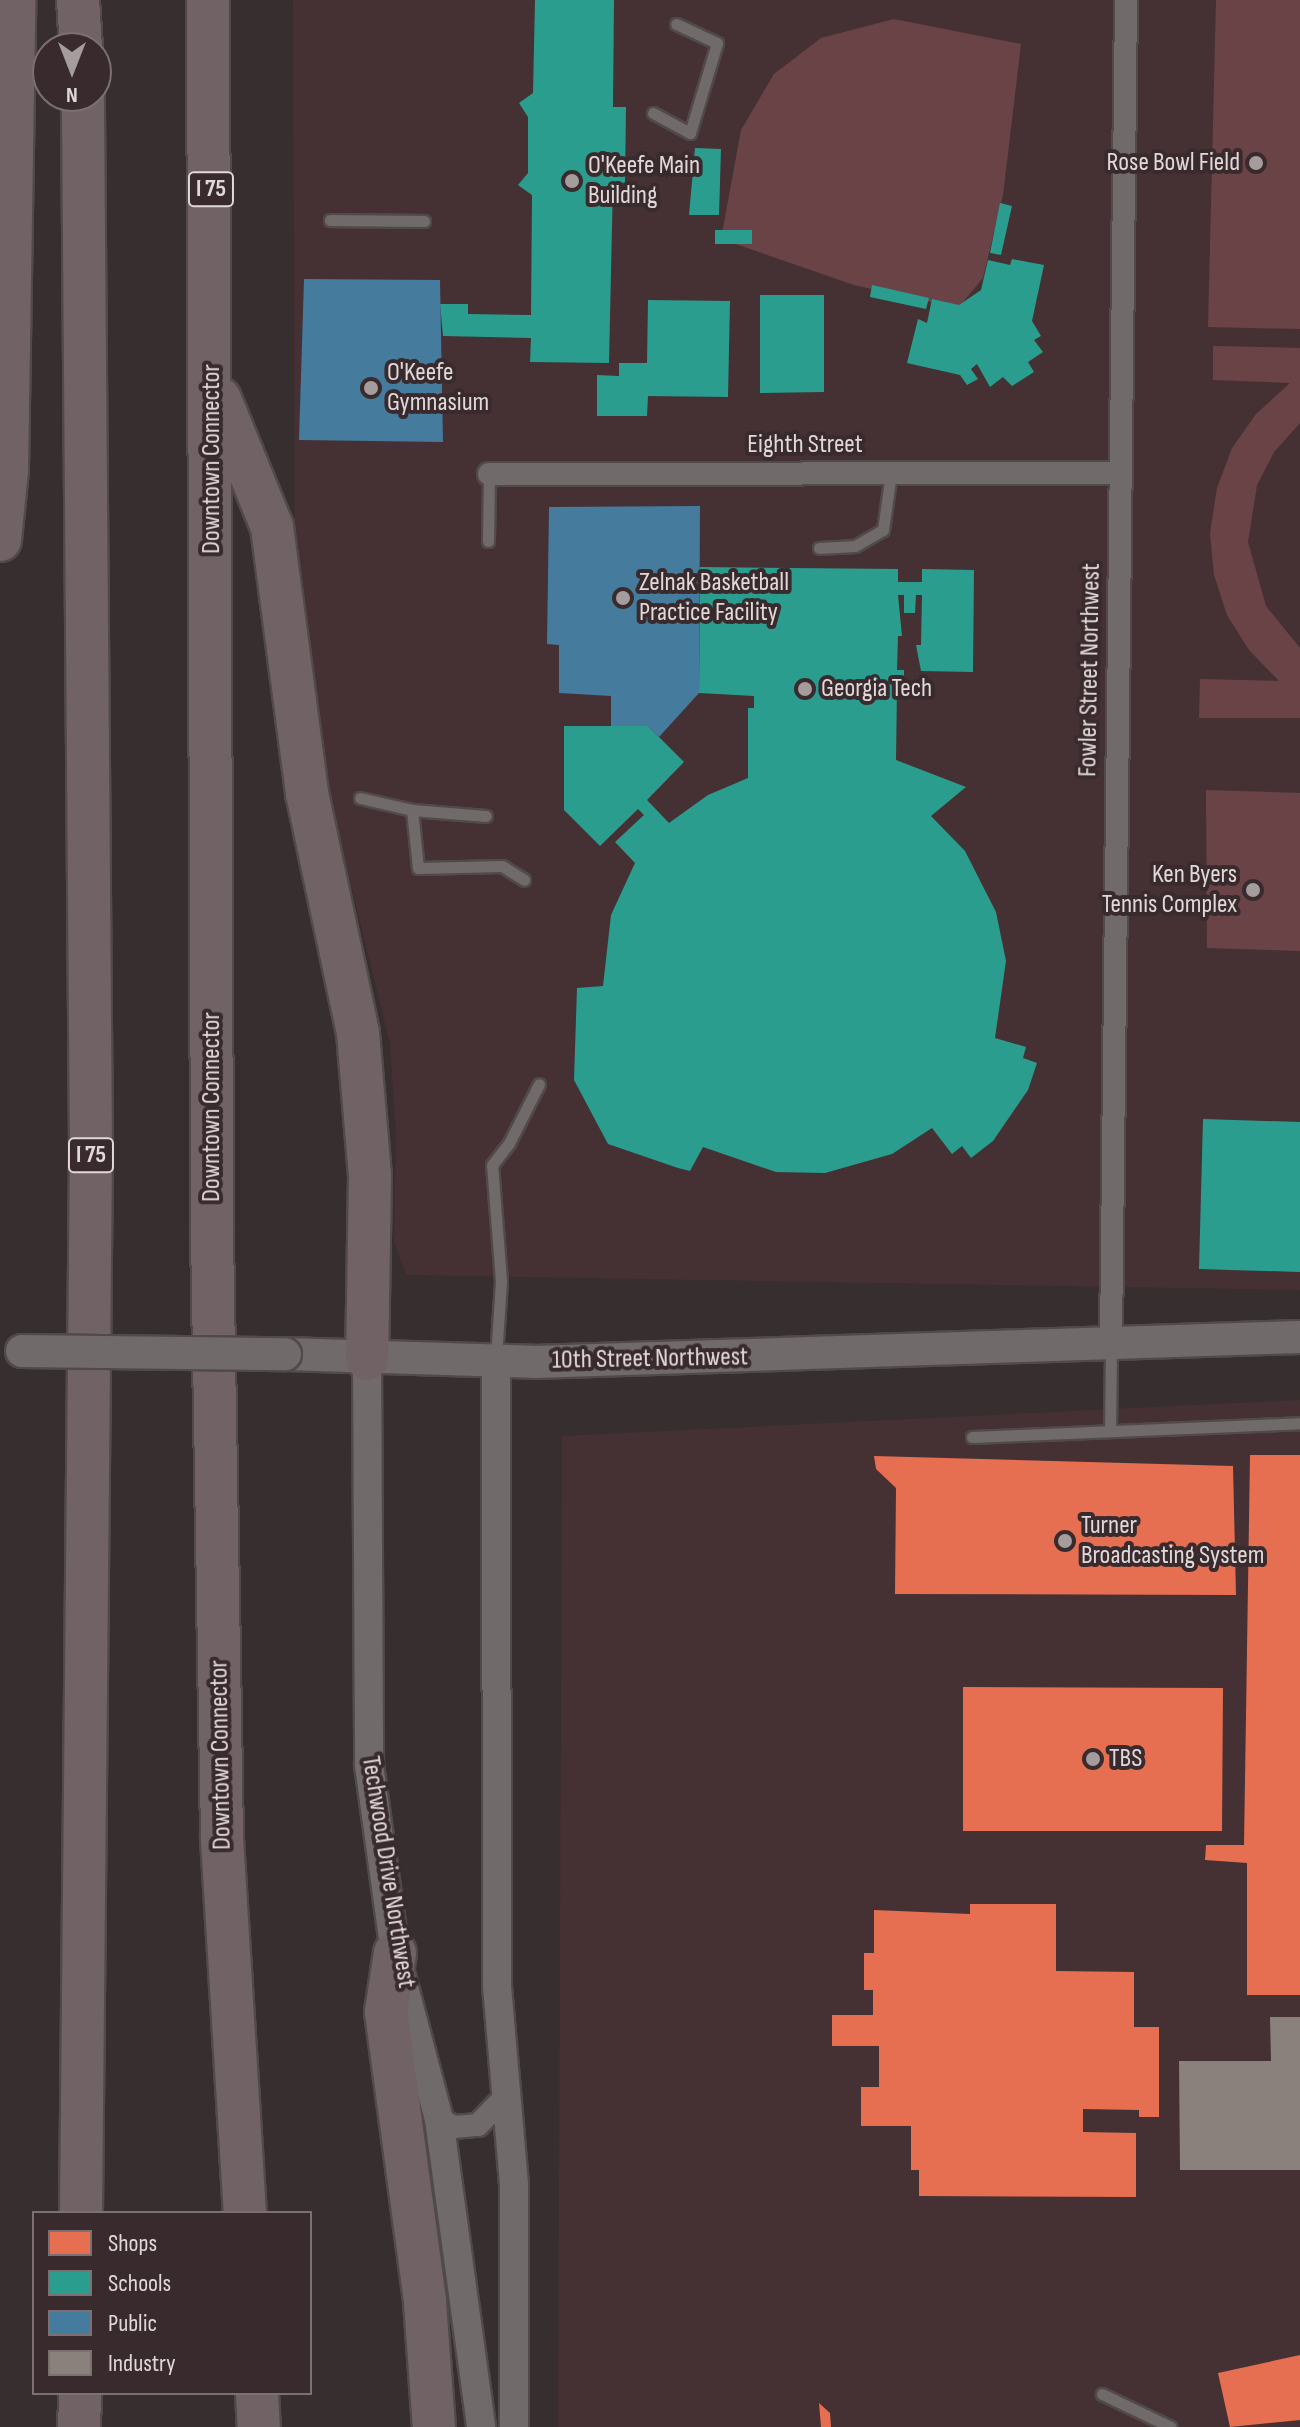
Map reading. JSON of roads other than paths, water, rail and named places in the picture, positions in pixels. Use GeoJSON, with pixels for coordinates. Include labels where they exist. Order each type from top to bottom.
{"type":"FeatureCollection","features":[{"type":"Feature","properties":{"kind":"highway"},"geometry":{"type":"LineString","coordinates":[[0,540],[7,470],[14,0]]}},
{"type":"Feature","properties":{"kind":"highway"},"geometry":{"type":"LineString","coordinates":[[78,0],[80,32]]}},
{"type":"Feature","properties":{"kind":"highway","name":"Downtown Connector"},"geometry":{"type":"LineString","coordinates":[[208,0],[212,379],[212,1234],[222,1823],[245,2211]]}},
{"type":"Feature","properties":{"kind":"highway","name":"I 75"},"geometry":{"type":"LineString","coordinates":[[81,2211],[91,1149],[83,112]]}},
{"type":"Feature","properties":{"kind":"highway"},"geometry":{"type":"LineString","coordinates":[[212,379],[272,527],[307,793],[358,1033],[370,1175],[367,1359]]}},
{"type":"Feature","properties":{"kind":"highway"},"geometry":{"type":"LineString","coordinates":[[395,1953],[386,2012],[425,2302],[434,2427]]}},
{"type":"Feature","properties":{"kind":"highway"},"geometry":{"type":"LineString","coordinates":[[79,2427],[80,2395]]}},
{"type":"Feature","properties":{"kind":"highway"},"geometry":{"type":"LineString","coordinates":[[257,2395],[259,2427]]}},
{"type":"Feature","properties":{"kind":"main road","name":"10th Street Northwest"},"geometry":{"type":"LineString","coordinates":[[11,1351],[285,1354],[496,1362],[1300,1337]]}},
{"type":"Feature","properties":{"kind":"street","name":"Fowler Street Northwest"},"geometry":{"type":"LineString","coordinates":[[1111,1341],[1126,0]]}},
{"type":"Feature","properties":{"kind":"street","name":"Eighth Street"},"geometry":{"type":"LineString","coordinates":[[489,474],[1120,473]]}},
{"type":"Feature","properties":{"kind":"street","name":"Techwood Drive Northwest"},"geometry":{"type":"LineString","coordinates":[[367,1359],[369,1765],[395,1953],[439,2119],[481,2427]]}},
{"type":"Feature","properties":{"kind":"street"},"geometry":{"type":"LineString","coordinates":[[496,1362],[497,1986],[514,2185],[514,2427]]}},
{"type":"Feature","properties":{"kind":"street"},"geometry":{"type":"LineString","coordinates":[[439,2119],[454,2127],[478,2125],[505,2097]]}},
{"type":"Feature","properties":{"kind":"lane"},"geometry":{"type":"LineString","coordinates":[[653,113],[690,133],[717,43],[676,24]]}},
{"type":"Feature","properties":{"kind":"lane"},"geometry":{"type":"LineString","coordinates":[[330,220],[424,221]]}},
{"type":"Feature","properties":{"kind":"lane"},"geometry":{"type":"LineString","coordinates":[[819,548],[855,546],[883,530],[891,473]]}},
{"type":"Feature","properties":{"kind":"lane"},"geometry":{"type":"LineString","coordinates":[[488,541],[489,474]]}},
{"type":"Feature","properties":{"kind":"lane"},"geometry":{"type":"LineString","coordinates":[[360,798],[412,810],[486,816]]}},
{"type":"Feature","properties":{"kind":"lane"},"geometry":{"type":"LineString","coordinates":[[412,810],[418,868],[502,866],[524,880]]}},
{"type":"Feature","properties":{"kind":"lane"},"geometry":{"type":"LineString","coordinates":[[496,1362],[501,1281],[492,1165],[509,1143],[539,1084]]}},
{"type":"Feature","properties":{"kind":"lane"},"geometry":{"type":"LineString","coordinates":[[1110,1431],[1111,1341]]}},
{"type":"Feature","properties":{"kind":"lane"},"geometry":{"type":"LineString","coordinates":[[972,1437],[1300,1423]]}},
{"type":"Feature","properties":{"kind":"lane"},"geometry":{"type":"LineString","coordinates":[[1102,2394],[1171,2427]]}},
{"type":"Feature","properties":{"kind":"place","name":"Rose Bowl Field"},"geometry":{"type":"Point","coordinates":[1256,163]}},
{"type":"Feature","properties":{"kind":"place","name":"O'Keefe Main Building"},"geometry":{"type":"Point","coordinates":[572,181]}},
{"type":"Feature","properties":{"kind":"place","name":"O'Keefe Gymnasium"},"geometry":{"type":"Point","coordinates":[371,388]}},
{"type":"Feature","properties":{"kind":"place","name":"Zelnak Basketball Practice Facility"},"geometry":{"type":"Point","coordinates":[623,598]}},
{"type":"Feature","properties":{"kind":"place","name":"Georgia Tech"},"geometry":{"type":"Point","coordinates":[805,689]}},
{"type":"Feature","properties":{"kind":"place","name":"Ken Byers Tennis Complex"},"geometry":{"type":"Point","coordinates":[1253,890]}},
{"type":"Feature","properties":{"kind":"place","name":"Turner Broadcasting System"},"geometry":{"type":"Point","coordinates":[1065,1541]}},
{"type":"Feature","properties":{"kind":"place","name":"TBS"},"geometry":{"type":"Point","coordinates":[1093,1759]}}]}
